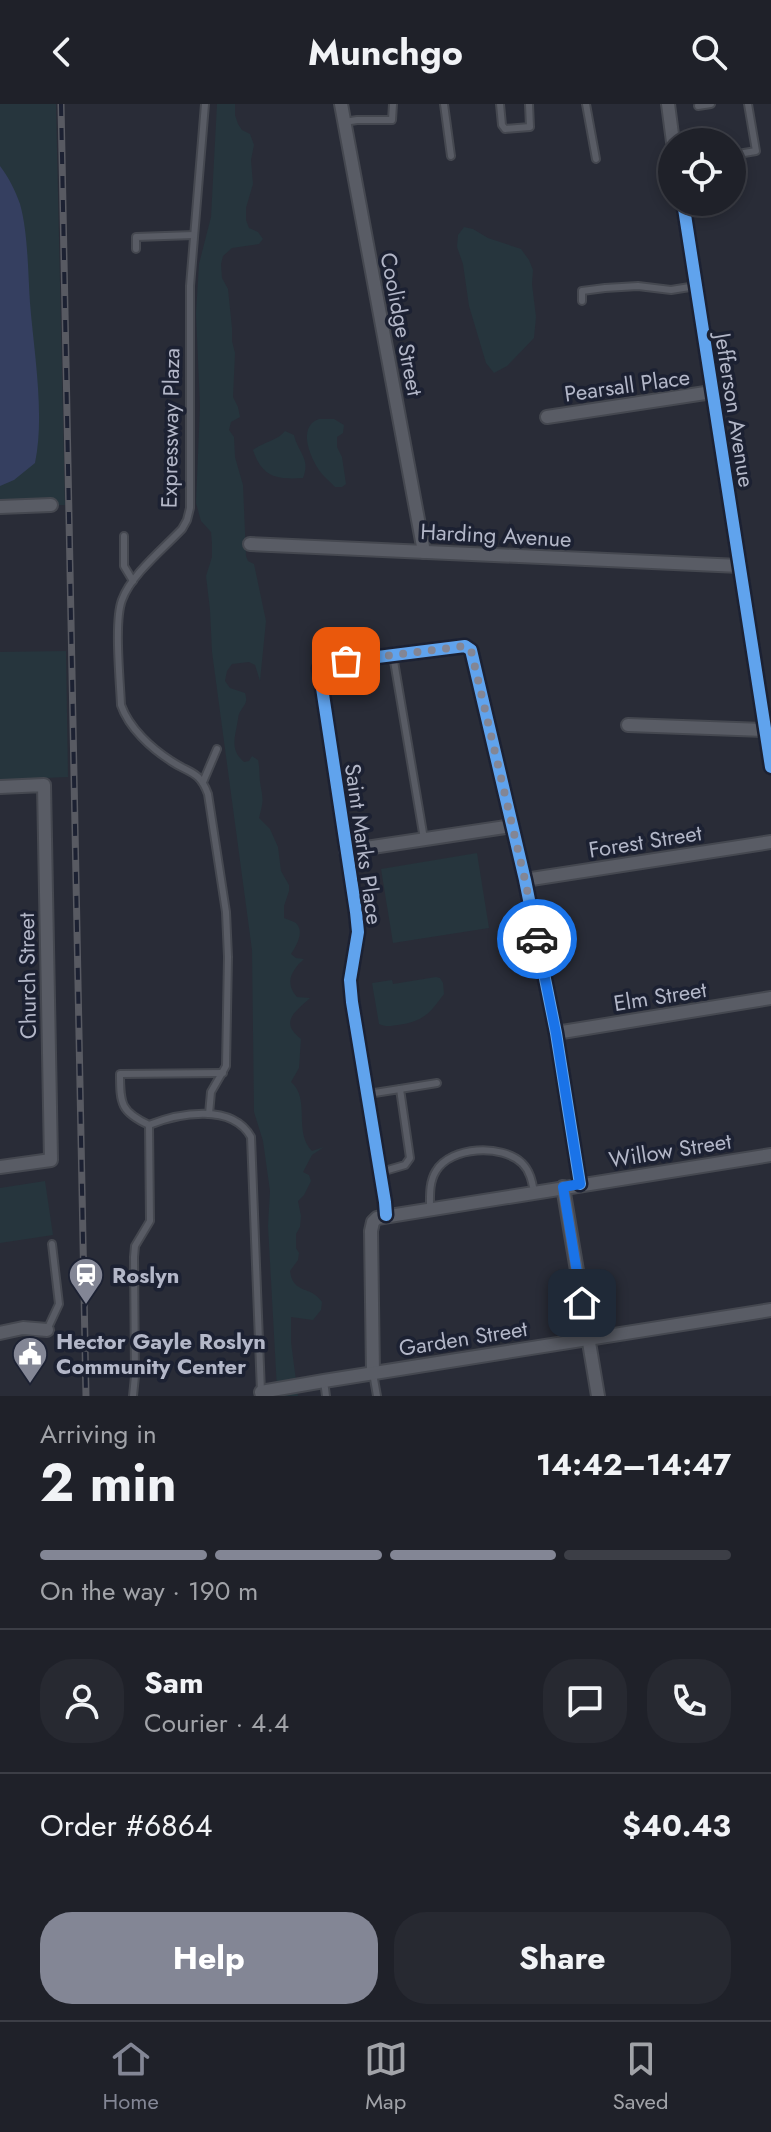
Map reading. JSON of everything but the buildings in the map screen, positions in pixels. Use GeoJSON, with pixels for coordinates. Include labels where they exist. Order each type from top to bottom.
{"type":"FeatureCollection","features":[{"type":"Feature","properties":{"kind":"street","name":"Coolidge Street"},"geometry":{"type":"LineString","coordinates":[[341,104],[424,552]]}},
{"type":"Feature","properties":{"kind":"street"},"geometry":{"type":"LineString","coordinates":[[668,104],[671,128]]}},
{"type":"Feature","properties":{"kind":"street","name":"Jefferson Avenue"},"geometry":{"type":"LineString","coordinates":[[685,216],[771,767]]}},
{"type":"Feature","properties":{"kind":"street","name":"Pearsall Place"},"geometry":{"type":"LineString","coordinates":[[547,417],[712,392]]}},
{"type":"Feature","properties":{"kind":"street"},"geometry":{"type":"LineString","coordinates":[[0,507],[51,505]]}},
{"type":"Feature","properties":{"kind":"street","name":"Harding Avenue"},"geometry":{"type":"LineString","coordinates":[[250,544],[740,566]]}},
{"type":"Feature","properties":{"kind":"street"},"geometry":{"type":"LineString","coordinates":[[393,655],[465,646],[471,650],[525,880],[556,1033],[580,1184]]}},
{"type":"Feature","properties":{"kind":"street","name":"Saint Marks Place"},"geometry":{"type":"LineString","coordinates":[[386,1215],[350,988],[357,923],[319,668],[322,664],[393,655]]}},
{"type":"Feature","properties":{"kind":"street"},"geometry":{"type":"LineString","coordinates":[[628,725],[765,730]]}},
{"type":"Feature","properties":{"kind":"street","name":"Church Street"},"geometry":{"type":"LineString","coordinates":[[0,787],[44,785],[51,1160],[0,1167]]}},
{"type":"Feature","properties":{"kind":"street"},"geometry":{"type":"LineString","coordinates":[[346,851],[512,826]]}},
{"type":"Feature","properties":{"kind":"street","name":"Forest Street"},"geometry":{"type":"LineString","coordinates":[[525,880],[771,842]]}},
{"type":"Feature","properties":{"kind":"street","name":"Elm Street"},"geometry":{"type":"LineString","coordinates":[[556,1033],[771,998]]}},
{"type":"Feature","properties":{"kind":"street","name":"Willow Street"},"geometry":{"type":"LineString","coordinates":[[386,1215],[771,1155]]}},
{"type":"Feature","properties":{"kind":"street"},"geometry":{"type":"LineString","coordinates":[[563,1187],[598,1396]]}},
{"type":"Feature","properties":{"kind":"street"},"geometry":{"type":"LineString","coordinates":[[373,1373],[372,1225],[374,1220],[386,1215]]}},
{"type":"Feature","properties":{"kind":"street","name":"Garden Street"},"geometry":{"type":"LineString","coordinates":[[262,1394],[324,1381],[771,1310]]}},
{"type":"Feature","properties":{"kind":"street"},"geometry":{"type":"LineString","coordinates":[[0,1333],[23,1328],[47,1330]]}},
{"type":"Feature","properties":{"kind":"lane","name":"Expressway Plaza"},"geometry":{"type":"LineString","coordinates":[[203,782],[194,773],[171,762],[125,717],[121,705],[119,617],[122,600],[133,581],[182,529],[190,508],[190,286],[205,104]]}},
{"type":"Feature","properties":{"kind":"lane"},"geometry":{"type":"LineString","coordinates":[[344,122],[392,120],[393,104]]}},
{"type":"Feature","properties":{"kind":"lane"},"geometry":{"type":"LineString","coordinates":[[444,104],[451,156]]}},
{"type":"Feature","properties":{"kind":"lane"},"geometry":{"type":"LineString","coordinates":[[500,104],[505,129],[530,127],[529,104]]}},
{"type":"Feature","properties":{"kind":"lane"},"geometry":{"type":"LineString","coordinates":[[586,104],[596,159]]}},
{"type":"Feature","properties":{"kind":"lane"},"geometry":{"type":"LineString","coordinates":[[698,106],[711,104]]}},
{"type":"Feature","properties":{"kind":"lane"},"geometry":{"type":"LineString","coordinates":[[746,153],[756,151],[748,104]]}},
{"type":"Feature","properties":{"kind":"lane"},"geometry":{"type":"LineString","coordinates":[[136,249],[136,237],[194,235]]}},
{"type":"Feature","properties":{"kind":"lane"},"geometry":{"type":"LineString","coordinates":[[582,301],[582,291],[638,286],[671,290],[696,286]]}},
{"type":"Feature","properties":{"kind":"lane"},"geometry":{"type":"LineString","coordinates":[[181,413],[190,412]]}},
{"type":"Feature","properties":{"kind":"lane"},"geometry":{"type":"LineString","coordinates":[[124,536],[124,566],[133,581]]}},
{"type":"Feature","properties":{"kind":"lane"},"geometry":{"type":"LineString","coordinates":[[393,655],[424,839]]}},
{"type":"Feature","properties":{"kind":"lane"},"geometry":{"type":"LineString","coordinates":[[209,1114],[211,1092],[226,1066],[227,1045],[226,912],[208,794],[203,782],[217,749]]}},
{"type":"Feature","properties":{"kind":"lane"},"geometry":{"type":"LineString","coordinates":[[223,1073],[120,1074],[120,1099],[133,1118],[149,1125],[173,1116],[209,1114],[242,1124],[249,1132],[252,1141],[262,1394]]}},
{"type":"Feature","properties":{"kind":"lane"},"geometry":{"type":"LineString","coordinates":[[368,1094],[437,1083]]}},
{"type":"Feature","properties":{"kind":"lane"},"geometry":{"type":"LineString","coordinates":[[381,1172],[405,1165],[410,1158],[400,1089]]}},
{"type":"Feature","properties":{"kind":"lane"},"geometry":{"type":"LineString","coordinates":[[134,1396],[134,1257],[135,1246],[151,1218],[149,1125]]}},
{"type":"Feature","properties":{"kind":"lane"},"geometry":{"type":"LineString","coordinates":[[430,1208],[431,1185],[436,1170],[456,1155],[475,1151],[506,1153],[521,1163],[530,1175],[534,1192]]}},
{"type":"Feature","properties":{"kind":"lane"},"geometry":{"type":"LineString","coordinates":[[47,1330],[59,1304],[52,1244]]}},
{"type":"Feature","properties":{"kind":"lane"},"geometry":{"type":"LineString","coordinates":[[373,1373],[377,1396]]}},
{"type":"Feature","properties":{"kind":"lane"},"geometry":{"type":"LineString","coordinates":[[324,1381],[326,1396]]}},
{"type":"Feature","properties":{"kind":"shaded area"},"geometry":{"type":"Polygon","coordinates":[[[0,104],[56,104],[65,505],[0,507],[0,104]]]}},
{"type":"Feature","properties":{"kind":"shaded area"},"geometry":{"type":"Polygon","coordinates":[[[217,104],[235,104],[238,124],[250,134],[254,145],[251,160],[253,184],[246,220],[249,228],[258,232],[263,239],[259,244],[232,248],[223,256],[221,264],[222,278],[228,289],[235,353],[233,397],[240,417],[231,422],[229,430],[234,437],[235,457],[243,485],[246,556],[254,564],[266,621],[260,681],[255,665],[249,662],[232,664],[225,681],[230,688],[245,693],[246,701],[239,715],[234,745],[244,762],[252,756],[258,760],[262,800],[259,818],[270,829],[278,847],[281,871],[289,885],[284,918],[296,923],[300,931],[291,954],[304,959],[296,967],[290,981],[297,997],[310,998],[290,1022],[294,1033],[301,1039],[299,1068],[291,1082],[300,1097],[306,1143],[312,1151],[324,1147],[312,1155],[303,1172],[309,1175],[311,1181],[298,1201],[301,1216],[296,1248],[299,1253],[290,1271],[295,1284],[313,1293],[322,1302],[321,1310],[313,1320],[291,1317],[298,1396],[262,1396],[277,1389],[268,1226],[270,1191],[263,1141],[254,1112],[252,950],[212,652],[206,576],[212,557],[211,532],[201,521],[196,503],[200,406],[196,314],[199,264],[211,217],[217,104]]]}},
{"type":"Feature","properties":{"kind":"shaded area"},"geometry":{"type":"Polygon","coordinates":[[[464,227],[521,249],[533,270],[534,338],[507,366],[494,373],[486,363],[469,306],[463,264],[457,247],[458,235],[464,227]]]}},
{"type":"Feature","properties":{"kind":"shaded area"},"geometry":{"type":"Polygon","coordinates":[[[319,419],[334,419],[344,425],[343,433],[337,437],[346,484],[342,487],[335,487],[322,474],[310,453],[308,429],[319,419]]]}},
{"type":"Feature","properties":{"kind":"shaded area"},"geometry":{"type":"Polygon","coordinates":[[[285,431],[294,435],[303,456],[306,465],[303,478],[271,475],[261,466],[253,450],[285,431]]]}},
{"type":"Feature","properties":{"kind":"shaded area"},"geometry":{"type":"Polygon","coordinates":[[[66,651],[68,777],[0,780],[0,652],[66,651]]]}},
{"type":"Feature","properties":{"kind":"shaded area"},"geometry":{"type":"Polygon","coordinates":[[[477,853],[489,928],[393,943],[381,869],[477,853]]]}},
{"type":"Feature","properties":{"kind":"shaded area"},"geometry":{"type":"Polygon","coordinates":[[[436,977],[443,983],[444,994],[425,1016],[398,1025],[379,1024],[372,983],[392,980],[393,984],[436,977]]]}},
{"type":"Feature","properties":{"kind":"shaded area"},"geometry":{"type":"Polygon","coordinates":[[[45,1181],[53,1235],[0,1243],[0,1188],[45,1181]]]}},
{"type":"Feature","properties":{"kind":"water"},"geometry":{"type":"Polygon","coordinates":[[[0,166],[18,199],[25,227],[39,425],[35,463],[14,480],[0,486],[0,166]]]}},
{"type":"Feature","properties":{"kind":"railway"},"geometry":{"type":"LineString","coordinates":[[61,104],[86,1396]]}},
{"type":"Feature","properties":{"kind":"cycle path"},"geometry":{"type":"LineString","coordinates":[[685,216],[771,767]]}},
{"type":"Feature","properties":{"kind":"cycle path"},"geometry":{"type":"LineString","coordinates":[[386,1215],[352,1002],[350,980],[358,932],[319,668],[322,664],[465,646],[471,650],[525,880],[556,1033],[580,1184]]}},
{"type":"Feature","properties":{"kind":"way so far"},"geometry":{"type":"LineString","coordinates":[[346,661],[465,646],[471,650],[537,939]]}},
{"type":"Feature","properties":{"kind":"place","name":"Roslyn"},"geometry":{"type":"Point","coordinates":[86,1306]}},
{"type":"Feature","properties":{"kind":"place","name":"Hector Gayle Roslyn Community Center"},"geometry":{"type":"Point","coordinates":[30,1385]}},
{"type":"Feature","properties":{"kind":"route"},"geometry":{"type":"LineString","coordinates":[[537,939],[556,1033],[580,1184],[563,1187],[582,1303]]}}]}
